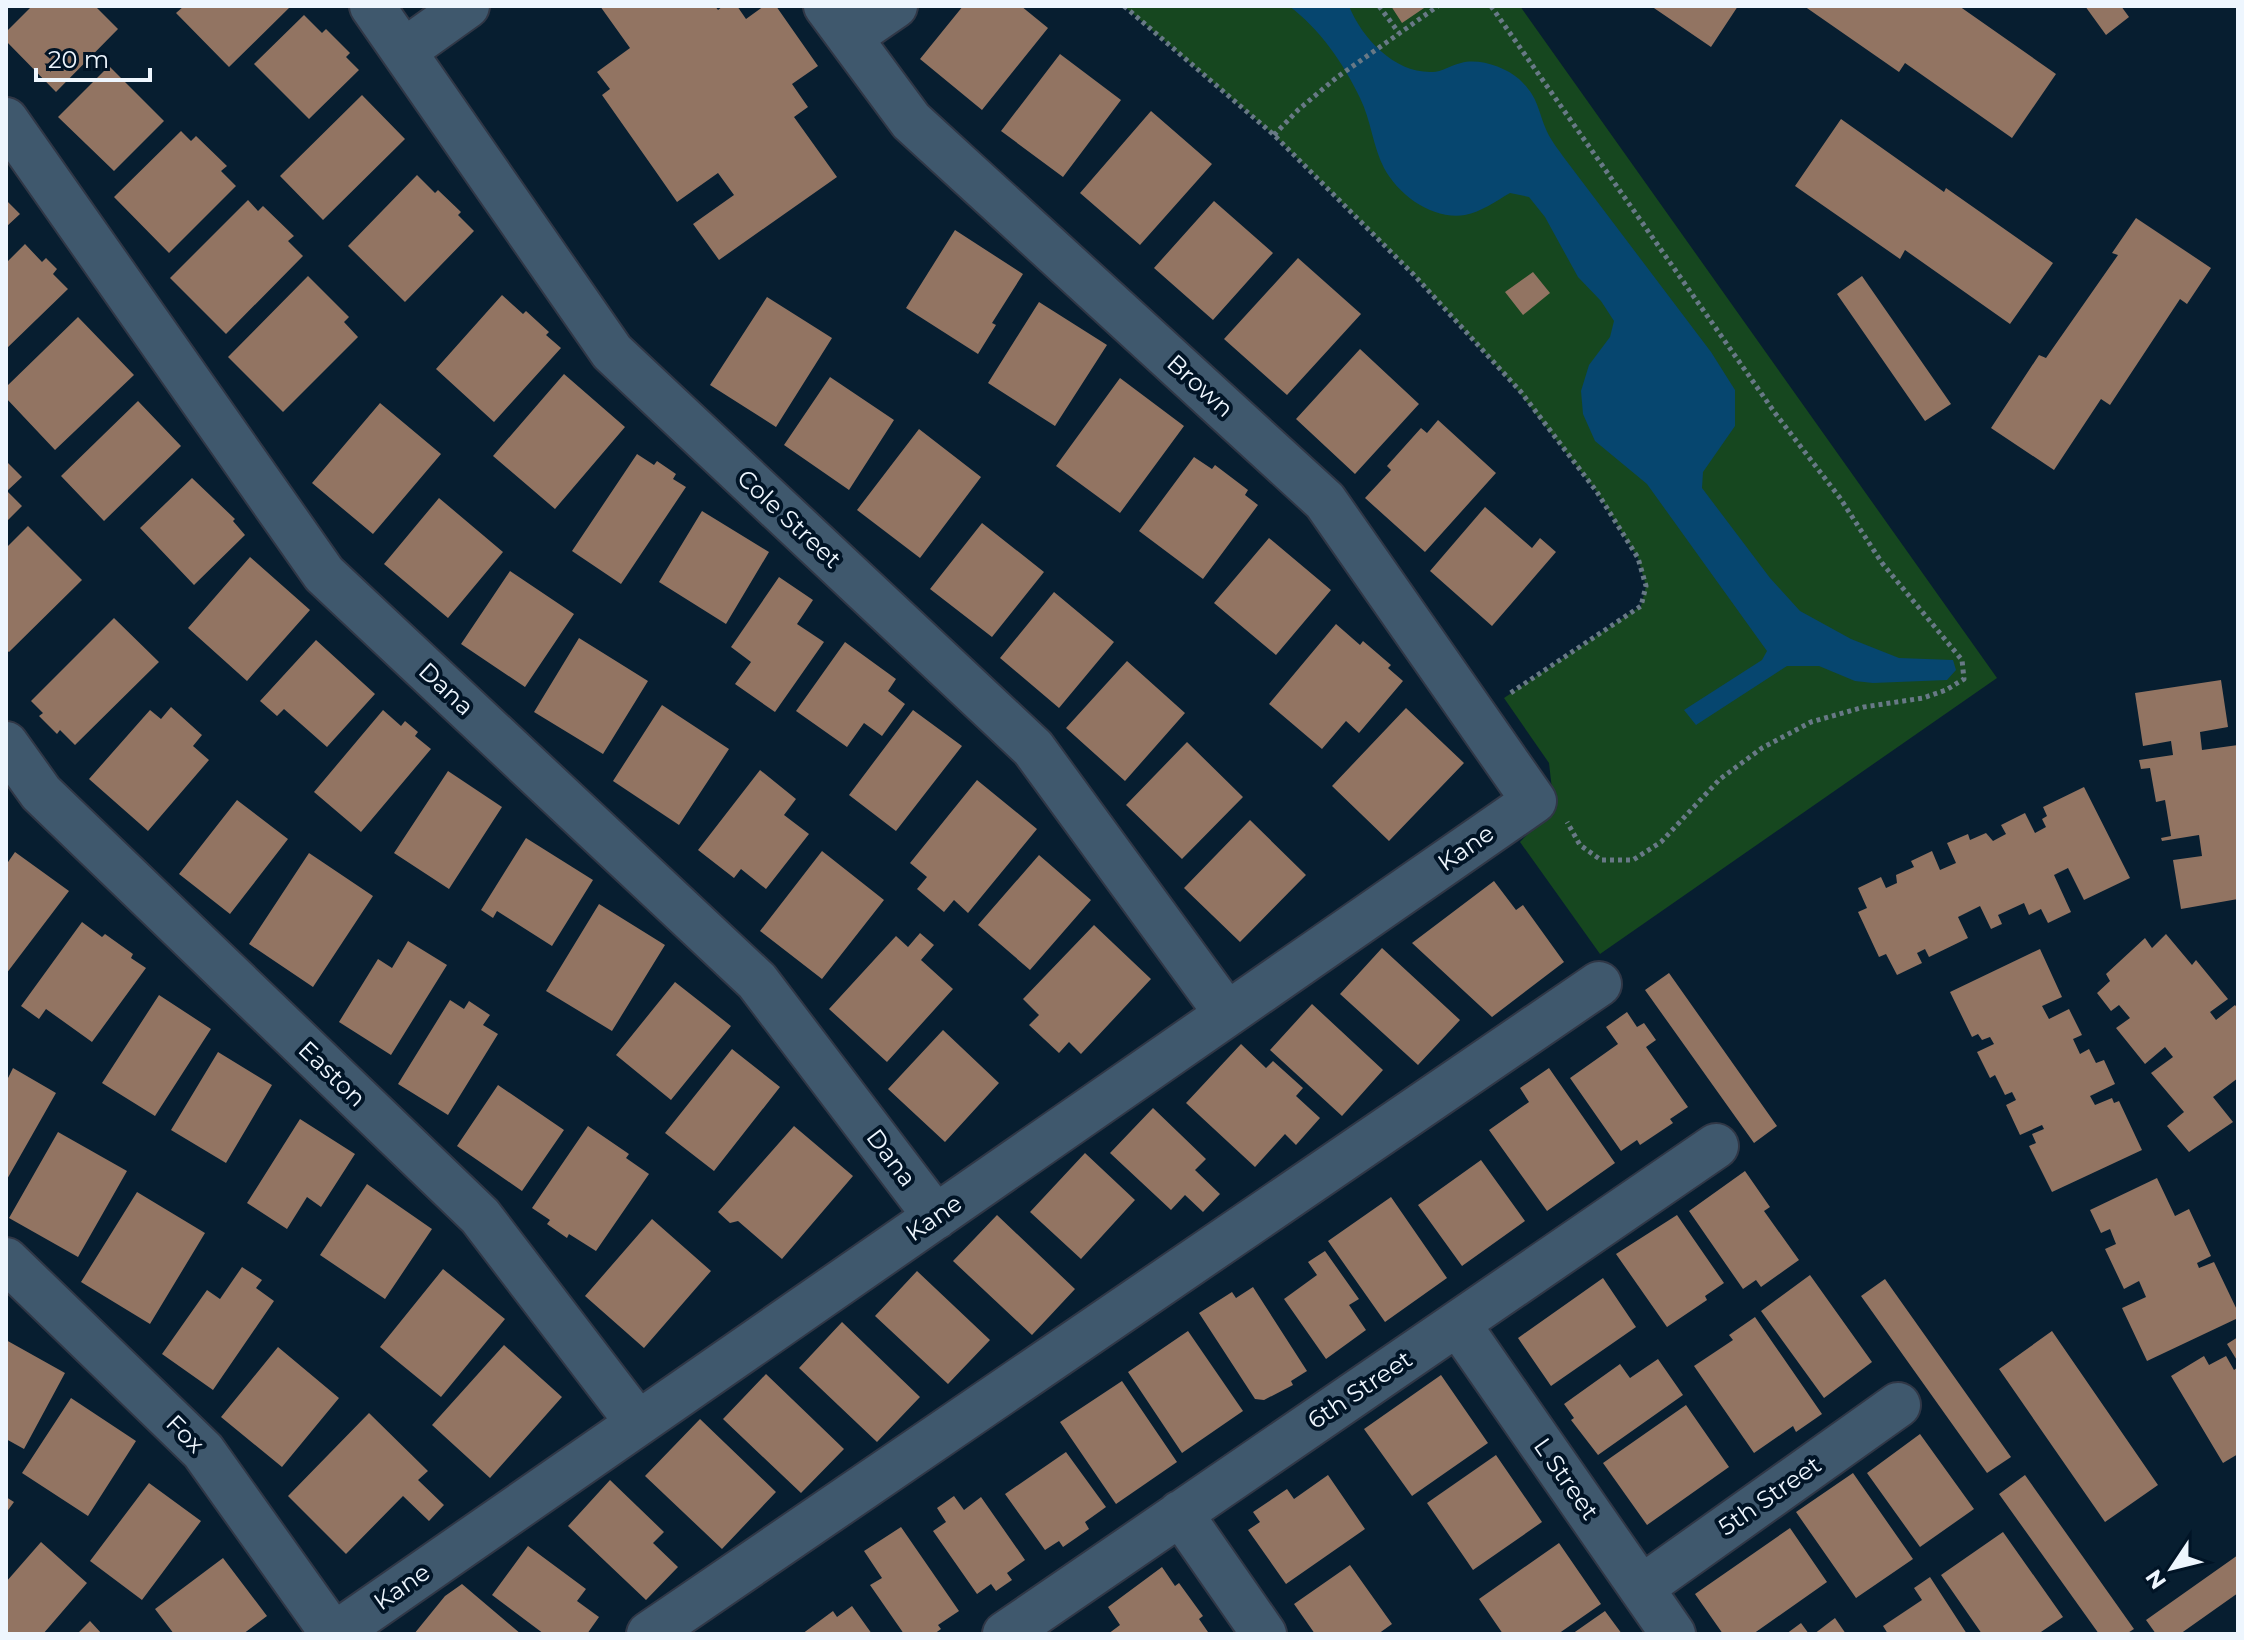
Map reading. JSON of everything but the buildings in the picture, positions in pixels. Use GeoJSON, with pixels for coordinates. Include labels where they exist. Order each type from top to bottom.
{"type":"FeatureCollection","features":[{"type":"Feature","properties":{"kind":"lane","name":"Cole Street"},"geometry":{"type":"LineString","coordinates":[[372,6],[612,352],[1033,748],[1227,1014]]}},
{"type":"Feature","properties":{"kind":"lane"},"geometry":{"type":"LineString","coordinates":[[404,51],[467,6]]}},
{"type":"Feature","properties":{"kind":"lane"},"geometry":{"type":"LineString","coordinates":[[838,21],[895,6]]}},
{"type":"Feature","properties":{"kind":"lane","name":"Brown"},"geometry":{"type":"LineString","coordinates":[[838,21],[911,121],[1325,501],[1534,801]]}},
{"type":"Feature","properties":{"kind":"lane","name":"Dana"},"geometry":{"type":"LineString","coordinates":[[6,120],[324,574],[757,981],[936,1217]]}},
{"type":"Feature","properties":{"kind":"lane","name":"Easton"},"geometry":{"type":"LineString","coordinates":[[6,744],[41,793],[480,1216],[638,1423]]}},
{"type":"Feature","properties":{"kind":"lane","name":"Kane"},"geometry":{"type":"LineString","coordinates":[[334,1634],[1534,801]]}},
{"type":"Feature","properties":{"kind":"lane"},"geometry":{"type":"LineString","coordinates":[[649,1634],[1599,984]]}},
{"type":"Feature","properties":{"kind":"lane","name":"6th Street"},"geometry":{"type":"LineString","coordinates":[[1005,1634],[1716,1146]]}},
{"type":"Feature","properties":{"kind":"lane","name":"Fox"},"geometry":{"type":"LineString","coordinates":[[6,1260],[203,1451],[334,1634]]}},
{"type":"Feature","properties":{"kind":"lane","name":"L Street"},"geometry":{"type":"LineString","coordinates":[[1458,1324],[1673,1634]]}},
{"type":"Feature","properties":{"kind":"lane","name":"5th Street"},"geometry":{"type":"LineString","coordinates":[[1641,1588],[1898,1405]]}},
{"type":"Feature","properties":{"kind":"lane"},"geometry":{"type":"LineString","coordinates":[[1180,1513],[1264,1634]]}},
{"type":"Feature","properties":{"kind":"path"},"geometry":{"type":"LineString","coordinates":[[1124,6],[1274,135],[1414,275],[1521,392],[1597,492],[1638,558],[1646,586],[1641,606],[1475,716]]}},
{"type":"Feature","properties":{"kind":"path"},"geometry":{"type":"LineString","coordinates":[[1379,6],[1399,33]]}},
{"type":"Feature","properties":{"kind":"path"},"geometry":{"type":"LineString","coordinates":[[1274,135],[1336,78],[1438,6]]}},
{"type":"Feature","properties":{"kind":"path"},"geometry":{"type":"LineString","coordinates":[[1491,6],[1775,413],[1840,498],[1882,563],[1962,660],[1964,679],[1946,690],[1923,698],[1864,707],[1811,722],[1762,748],[1720,779],[1661,842],[1633,860],[1601,860],[1580,845],[1571,826],[1554,807],[1534,801]]}},
{"type":"Feature","properties":{"kind":"green space"},"geometry":{"type":"Polygon","coordinates":[[[1124,6],[1520,6],[1997,678],[1600,954],[1520,842],[1554,807],[1549,763],[1504,698],[1641,606],[1646,586],[1638,558],[1597,492],[1511,382],[1414,275],[1274,135],[1124,6]]]}},
{"type":"Feature","properties":{"kind":"water"},"geometry":{"type":"Polygon","coordinates":[[[1289,6],[1349,6],[1371,41],[1405,67],[1432,72],[1461,63],[1484,63],[1507,71],[1525,85],[1554,143],[1711,352],[1735,390],[1735,426],[1703,472],[1702,488],[1770,578],[1800,611],[1851,639],[1899,658],[1953,660],[1956,670],[1947,680],[1873,683],[1855,681],[1819,666],[1787,666],[1696,725],[1684,710],[1762,660],[1767,651],[1647,484],[1595,441],[1583,414],[1581,391],[1589,365],[1610,337],[1614,321],[1601,301],[1578,277],[1545,217],[1529,197],[1510,193],[1477,211],[1453,216],[1429,210],[1398,188],[1380,160],[1364,106],[1354,85],[1330,48],[1289,6]]]}}]}
